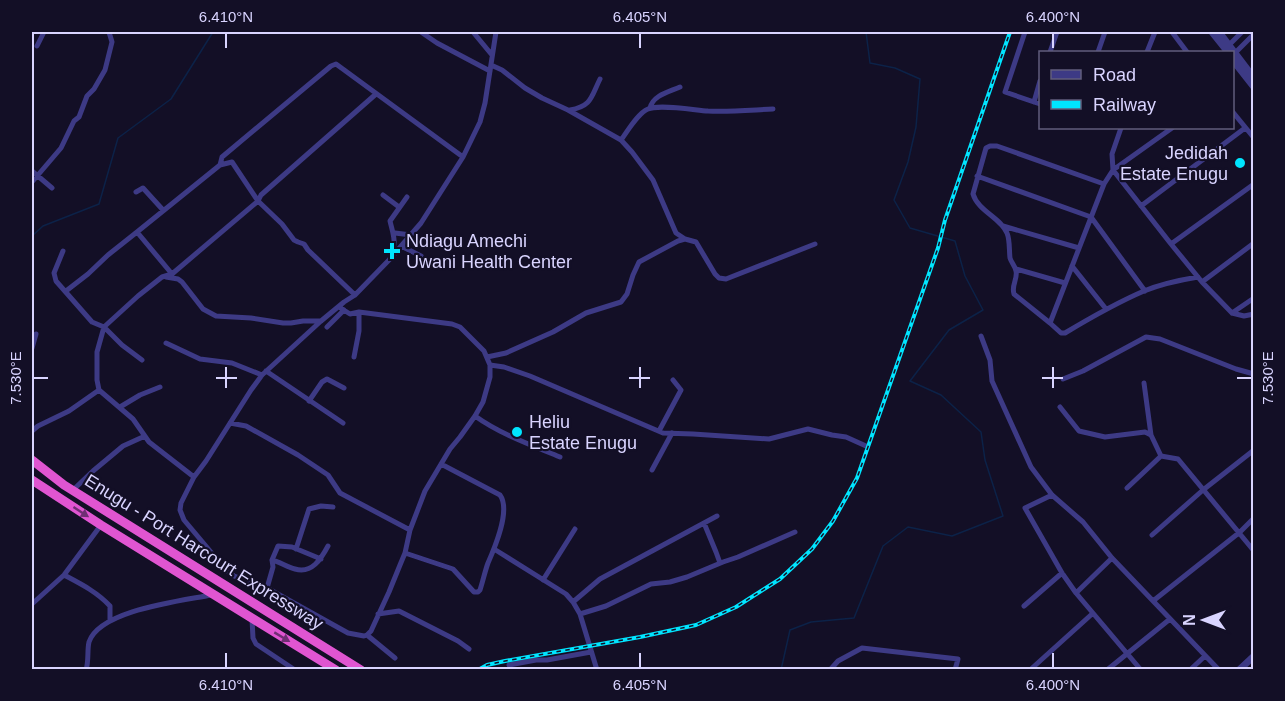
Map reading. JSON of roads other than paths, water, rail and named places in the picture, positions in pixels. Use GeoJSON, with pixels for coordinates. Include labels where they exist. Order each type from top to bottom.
{"type":"FeatureCollection","features":[{"type":"Feature","properties":{"kind":"highway","name":"Enugu - Port Harcourt Expressway"},"geometry":{"type":"LineString","coordinates":[[32,460],[64,485],[361,669]]}},
{"type":"Feature","properties":{"kind":"highway"},"geometry":{"type":"LineString","coordinates":[[33,484],[336,669]]}},
{"type":"Feature","properties":{"kind":"highway"},"geometry":{"type":"LineString","coordinates":[[56,497],[64,485]]}},
{"type":"Feature","properties":{"kind":"street"},"geometry":{"type":"LineString","coordinates":[[37,46],[44,32]]}},
{"type":"Feature","properties":{"kind":"street"},"geometry":{"type":"LineString","coordinates":[[32,182],[34,173],[61,148],[74,120],[79,117],[87,96],[105,70],[112,42],[109,32]]}},
{"type":"Feature","properties":{"kind":"street"},"geometry":{"type":"LineString","coordinates":[[421,32],[437,43],[491,68],[621,140],[653,180],[676,233],[675,242]]}},
{"type":"Feature","properties":{"kind":"street"},"geometry":{"type":"LineString","coordinates":[[473,32],[492,55]]}},
{"type":"Feature","properties":{"kind":"street"},"geometry":{"type":"LineString","coordinates":[[327,327],[421,223],[463,157],[480,122],[496,32]]}},
{"type":"Feature","properties":{"kind":"street"},"geometry":{"type":"LineString","coordinates":[[1025,32],[1005,92],[1039,103]]}},
{"type":"Feature","properties":{"kind":"street"},"geometry":{"type":"LineString","coordinates":[[1050,51],[1057,32]]}},
{"type":"Feature","properties":{"kind":"street"},"geometry":{"type":"LineString","coordinates":[[1098,51],[1106,32]]}},
{"type":"Feature","properties":{"kind":"street"},"geometry":{"type":"LineString","coordinates":[[1147,51],[1155,32]]}},
{"type":"Feature","properties":{"kind":"street"},"geometry":{"type":"LineString","coordinates":[[1172,32],[1186,51]]}},
{"type":"Feature","properties":{"kind":"street"},"geometry":{"type":"LineString","coordinates":[[1212,32],[1229,51]]}},
{"type":"Feature","properties":{"kind":"street"},"geometry":{"type":"LineString","coordinates":[[1219,32],[1229,51]]}},
{"type":"Feature","properties":{"kind":"street"},"geometry":{"type":"LineString","coordinates":[[1231,51],[1242,32]]}},
{"type":"Feature","properties":{"kind":"street"},"geometry":{"type":"LineString","coordinates":[[1231,51],[1253,33]]}},
{"type":"Feature","properties":{"kind":"street"},"geometry":{"type":"LineString","coordinates":[[1234,56],[1254,78]]}},
{"type":"Feature","properties":{"kind":"street"},"geometry":{"type":"LineString","coordinates":[[1234,58],[1254,87]]}},
{"type":"Feature","properties":{"kind":"street"},"geometry":{"type":"LineString","coordinates":[[220,165],[222,157],[336,64],[463,157]]}},
{"type":"Feature","properties":{"kind":"street"},"geometry":{"type":"LineString","coordinates":[[568,110],[587,104],[600,79]]}},
{"type":"Feature","properties":{"kind":"street"},"geometry":{"type":"LineString","coordinates":[[650,108],[651,103],[657,97],[680,87]]}},
{"type":"Feature","properties":{"kind":"street"},"geometry":{"type":"LineString","coordinates":[[1034,102],[1039,87]]}},
{"type":"Feature","properties":{"kind":"street"},"geometry":{"type":"LineString","coordinates":[[194,477],[149,442],[133,419],[99,390],[98,352],[104,327],[138,296],[162,277],[172,273],[258,201],[261,195],[376,94]]}},
{"type":"Feature","properties":{"kind":"street"},"geometry":{"type":"LineString","coordinates":[[621,140],[640,115],[650,108],[709,111],[772,109]]}},
{"type":"Feature","properties":{"kind":"street"},"geometry":{"type":"LineString","coordinates":[[1234,112],[1254,138]]}},
{"type":"Feature","properties":{"kind":"street"},"geometry":{"type":"LineString","coordinates":[[1141,206],[1245,128]]}},
{"type":"Feature","properties":{"kind":"street"},"geometry":{"type":"LineString","coordinates":[[1121,129],[1112,154],[1113,170],[1200,279],[1232,313],[1244,316],[1254,315]]}},
{"type":"Feature","properties":{"kind":"street"},"geometry":{"type":"LineString","coordinates":[[1050,323],[1104,184],[1113,170],[1171,129]]}},
{"type":"Feature","properties":{"kind":"street"},"geometry":{"type":"LineString","coordinates":[[1104,184],[997,146],[986,148],[977,176],[973,194],[975,200],[1002,226],[1007,234],[1011,261],[1017,276],[1014,294],[1061,333],[1145,291],[1173,282],[1200,279],[1254,243]]}},
{"type":"Feature","properties":{"kind":"street"},"geometry":{"type":"LineString","coordinates":[[66,291],[220,165],[232,162],[258,201],[282,224],[294,240],[304,244],[355,295]]}},
{"type":"Feature","properties":{"kind":"street"},"geometry":{"type":"LineString","coordinates":[[34,173],[52,188]]}},
{"type":"Feature","properties":{"kind":"street"},"geometry":{"type":"LineString","coordinates":[[977,176],[1091,217],[1145,291]]}},
{"type":"Feature","properties":{"kind":"street"},"geometry":{"type":"LineString","coordinates":[[1171,244],[1254,184]]}},
{"type":"Feature","properties":{"kind":"street"},"geometry":{"type":"LineString","coordinates":[[136,192],[143,188],[163,210]]}},
{"type":"Feature","properties":{"kind":"street"},"geometry":{"type":"LineString","coordinates":[[382,195],[399,207]]}},
{"type":"Feature","properties":{"kind":"street"},"geometry":{"type":"LineString","coordinates":[[390,221],[407,197]]}},
{"type":"Feature","properties":{"kind":"street"},"geometry":{"type":"LineString","coordinates":[[384,218],[390,221],[395,233],[394,250],[389,260]]}},
{"type":"Feature","properties":{"kind":"street"},"geometry":{"type":"LineString","coordinates":[[1002,226],[1079,248]]}},
{"type":"Feature","properties":{"kind":"street"},"geometry":{"type":"LineString","coordinates":[[137,232],[172,273]]}},
{"type":"Feature","properties":{"kind":"street"},"geometry":{"type":"LineString","coordinates":[[395,233],[411,235]]}},
{"type":"Feature","properties":{"kind":"street"},"geometry":{"type":"LineString","coordinates":[[676,233],[696,242],[715,274],[719,278],[726,279],[815,244]]}},
{"type":"Feature","properties":{"kind":"street"},"geometry":{"type":"LineString","coordinates":[[487,357],[506,353],[553,332],[586,313],[621,302],[627,294],[639,262],[685,239]]}},
{"type":"Feature","properties":{"kind":"street"},"geometry":{"type":"LineString","coordinates":[[401,246],[421,256]]}},
{"type":"Feature","properties":{"kind":"street"},"geometry":{"type":"LineString","coordinates":[[63,251],[54,273],[57,280],[92,322],[104,327],[126,349],[142,360]]}},
{"type":"Feature","properties":{"kind":"street"},"geometry":{"type":"LineString","coordinates":[[1072,266],[1106,309]]}},
{"type":"Feature","properties":{"kind":"street"},"geometry":{"type":"LineString","coordinates":[[1016,269],[1065,283]]}},
{"type":"Feature","properties":{"kind":"street"},"geometry":{"type":"LineString","coordinates":[[162,277],[178,279],[203,309],[216,316],[291,323],[321,321]]}},
{"type":"Feature","properties":{"kind":"street"},"geometry":{"type":"LineString","coordinates":[[1232,313],[1254,298]]}},
{"type":"Feature","properties":{"kind":"street"},"geometry":{"type":"LineString","coordinates":[[341,309],[321,321],[264,373],[194,477],[181,503],[182,515],[192,531],[230,574],[267,588],[348,633],[358,636],[367,635],[395,658]]}},
{"type":"Feature","properties":{"kind":"street"},"geometry":{"type":"LineString","coordinates":[[341,309],[350,314],[359,312],[460,327],[477,342],[490,365],[490,377],[483,402],[450,448],[425,491],[410,530],[405,553],[389,592],[367,635]]}},
{"type":"Feature","properties":{"kind":"street"},"geometry":{"type":"LineString","coordinates":[[354,357],[359,331],[359,312]]}},
{"type":"Feature","properties":{"kind":"street"},"geometry":{"type":"LineString","coordinates":[[32,348],[36,334]]}},
{"type":"Feature","properties":{"kind":"street"},"geometry":{"type":"LineString","coordinates":[[981,336],[990,360],[992,381],[1031,467],[1052,495],[1083,522],[1112,558],[1219,669]]}},
{"type":"Feature","properties":{"kind":"street"},"geometry":{"type":"LineString","coordinates":[[1063,379],[1083,371],[1146,337],[1160,339],[1254,374]]}},
{"type":"Feature","properties":{"kind":"street"},"geometry":{"type":"LineString","coordinates":[[166,343],[200,359],[232,363],[264,373],[343,423]]}},
{"type":"Feature","properties":{"kind":"street"},"geometry":{"type":"LineString","coordinates":[[490,365],[530,376],[663,433],[769,439],[807,429],[853,439],[866,446]]}},
{"type":"Feature","properties":{"kind":"street"},"geometry":{"type":"LineString","coordinates":[[309,401],[322,382],[327,379],[344,388]]}},
{"type":"Feature","properties":{"kind":"street"},"geometry":{"type":"LineString","coordinates":[[659,431],[681,390],[673,380]]}},
{"type":"Feature","properties":{"kind":"street"},"geometry":{"type":"LineString","coordinates":[[1144,383],[1152,435],[1161,456]]}},
{"type":"Feature","properties":{"kind":"street"},"geometry":{"type":"LineString","coordinates":[[120,407],[160,387]]}},
{"type":"Feature","properties":{"kind":"street"},"geometry":{"type":"LineString","coordinates":[[32,431],[69,411],[99,390]]}},
{"type":"Feature","properties":{"kind":"street"},"geometry":{"type":"LineString","coordinates":[[1060,407],[1079,431],[1105,437],[1145,432],[1152,435]]}},
{"type":"Feature","properties":{"kind":"street"},"geometry":{"type":"LineString","coordinates":[[475,416],[515,438],[560,457]]}},
{"type":"Feature","properties":{"kind":"street"},"geometry":{"type":"LineString","coordinates":[[230,423],[246,426],[298,455],[328,475],[340,493],[410,530]]}},
{"type":"Feature","properties":{"kind":"street"},"geometry":{"type":"LineString","coordinates":[[652,470],[672,433]]}},
{"type":"Feature","properties":{"kind":"street"},"geometry":{"type":"LineString","coordinates":[[73,490],[123,446],[145,436]]}},
{"type":"Feature","properties":{"kind":"street"},"geometry":{"type":"LineString","coordinates":[[1152,536],[1203,490],[1254,450]]}},
{"type":"Feature","properties":{"kind":"street"},"geometry":{"type":"LineString","coordinates":[[1127,488],[1161,456]]}},
{"type":"Feature","properties":{"kind":"street"},"geometry":{"type":"LineString","coordinates":[[1161,456],[1178,459],[1254,551]]}},
{"type":"Feature","properties":{"kind":"street"},"geometry":{"type":"LineString","coordinates":[[405,553],[453,569],[474,592],[480,590],[504,512],[502,499],[500,495],[441,464]]}},
{"type":"Feature","properties":{"kind":"street"},"geometry":{"type":"LineString","coordinates":[[1052,495],[1025,508],[1076,593],[1141,669]]}},
{"type":"Feature","properties":{"kind":"street"},"geometry":{"type":"LineString","coordinates":[[296,549],[309,508],[333,507]]}},
{"type":"Feature","properties":{"kind":"street"},"geometry":{"type":"LineString","coordinates":[[573,602],[600,579],[717,516]]}},
{"type":"Feature","properties":{"kind":"street"},"geometry":{"type":"LineString","coordinates":[[1153,601],[1254,518]]}},
{"type":"Feature","properties":{"kind":"street"},"geometry":{"type":"LineString","coordinates":[[704,523],[720,563]]}},
{"type":"Feature","properties":{"kind":"street"},"geometry":{"type":"LineString","coordinates":[[32,604],[64,575],[101,525]]}},
{"type":"Feature","properties":{"kind":"street"},"geometry":{"type":"LineString","coordinates":[[543,580],[575,529]]}},
{"type":"Feature","properties":{"kind":"street"},"geometry":{"type":"LineString","coordinates":[[579,614],[606,606],[651,584],[687,577],[738,558],[795,532]]}},
{"type":"Feature","properties":{"kind":"street"},"geometry":{"type":"LineString","coordinates":[[267,588],[273,567],[272,560],[278,546],[292,547],[321,559]]}},
{"type":"Feature","properties":{"kind":"street"},"geometry":{"type":"LineString","coordinates":[[272,560],[298,570],[310,568],[321,559],[328,546]]}},
{"type":"Feature","properties":{"kind":"street"},"geometry":{"type":"LineString","coordinates":[[494,549],[566,594],[573,602],[597,669]]}},
{"type":"Feature","properties":{"kind":"street"},"geometry":{"type":"LineString","coordinates":[[1076,593],[1112,558]]}},
{"type":"Feature","properties":{"kind":"street"},"geometry":{"type":"LineString","coordinates":[[1024,606],[1062,573]]}},
{"type":"Feature","properties":{"kind":"street"},"geometry":{"type":"LineString","coordinates":[[223,584],[230,574]]}},
{"type":"Feature","properties":{"kind":"street"},"geometry":{"type":"LineString","coordinates":[[64,575],[97,593],[110,606],[110,621]]}},
{"type":"Feature","properties":{"kind":"street"},"geometry":{"type":"LineString","coordinates":[[86,669],[89,642],[101,626],[135,610],[213,594]]}},
{"type":"Feature","properties":{"kind":"street"},"geometry":{"type":"LineString","coordinates":[[378,614],[399,611],[469,649]]}},
{"type":"Feature","properties":{"kind":"street"},"geometry":{"type":"LineString","coordinates":[[1030,669],[1092,614]]}},
{"type":"Feature","properties":{"kind":"street"},"geometry":{"type":"LineString","coordinates":[[252,618],[253,638],[256,644],[294,669]]}},
{"type":"Feature","properties":{"kind":"street"},"geometry":{"type":"LineString","coordinates":[[1107,669],[1170,619]]}},
{"type":"Feature","properties":{"kind":"street"},"geometry":{"type":"LineString","coordinates":[[830,669],[838,661],[862,648],[958,659],[955,669]]}},
{"type":"Feature","properties":{"kind":"street"},"geometry":{"type":"LineString","coordinates":[[509,665],[591,652]]}},
{"type":"Feature","properties":{"kind":"street"},"geometry":{"type":"LineString","coordinates":[[1190,669],[1205,656]]}},
{"type":"Feature","properties":{"kind":"street"},"geometry":{"type":"LineString","coordinates":[[1239,669],[1254,656]]}},
{"type":"Feature","properties":{"kind":"street"},"geometry":{"type":"LineString","coordinates":[[543,660],[545,669]]}},
{"type":"Feature","properties":{"kind":"waterway"},"geometry":{"type":"LineString","coordinates":[[32,236],[43,226],[99,204],[118,138],[171,99],[213,32]]}},
{"type":"Feature","properties":{"kind":"waterway"},"geometry":{"type":"LineString","coordinates":[[781,670],[790,630],[811,622],[854,618],[883,546],[908,527],[952,536],[1003,516],[985,460],[981,432],[941,395],[910,381],[949,330],[983,310],[965,276],[955,241],[910,228],[894,200],[908,162],[916,127],[920,79],[895,68],[870,63],[866,32]]}},
{"type":"Feature","properties":{"kind":"railway"},"geometry":{"type":"LineString","coordinates":[[478,670],[487,665],[505,661],[696,625],[736,607],[780,579],[812,549],[833,521],[857,478],[938,248],[945,220],[1010,32]]}},
{"type":"Feature","properties":{"kind":"place","name":"Jedidah Estate Enugu"},"geometry":{"type":"Point","coordinates":[1240,163]}},
{"type":"Feature","properties":{"kind":"place","name":"Ndiagu Amechi Uwani Health Center"},"geometry":{"type":"Point","coordinates":[392,251]}},
{"type":"Feature","properties":{"kind":"place","name":"Heliu Estate Enugu"},"geometry":{"type":"Point","coordinates":[517,432]}}]}
